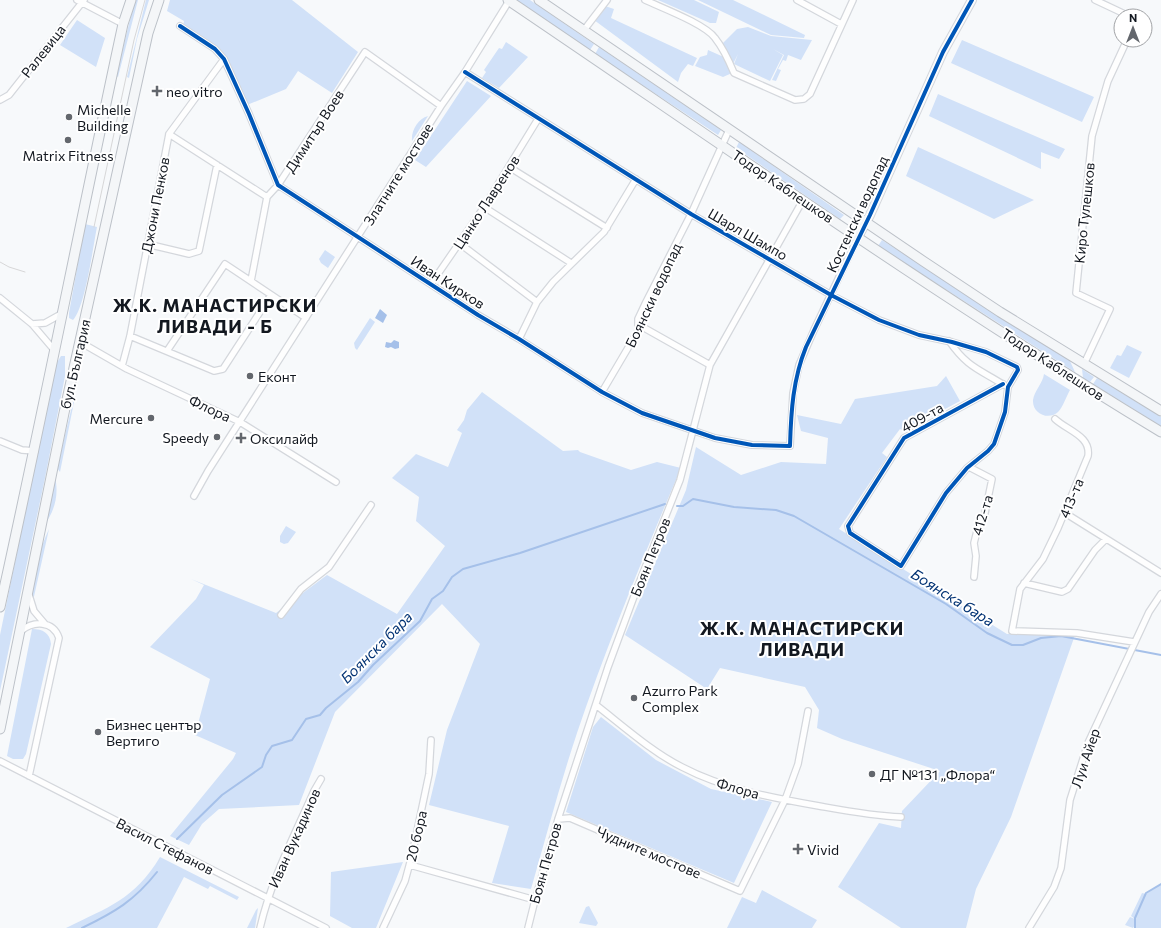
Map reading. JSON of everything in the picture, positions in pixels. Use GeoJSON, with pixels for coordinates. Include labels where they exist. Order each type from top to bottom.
{"type":"FeatureCollection","features":[{"type":"Feature","properties":{"kind":"main road","name":"бул. България"},"geometry":{"type":"LineString","coordinates":[[0,607],[3,587],[35,451],[123,24],[131,0]]}},
{"type":"Feature","properties":{"kind":"main road","name":"бул. България"},"geometry":{"type":"LineString","coordinates":[[1,727],[64,413],[147,41],[159,0]]}},
{"type":"Feature","properties":{"kind":"main road","name":"Тодор Каблешков"},"geometry":{"type":"LineString","coordinates":[[508,0],[858,238],[1039,356],[1161,432]]}},
{"type":"Feature","properties":{"kind":"main road","name":"Тодор Каблешков"},"geometry":{"type":"LineString","coordinates":[[539,0],[866,223],[1000,312],[1161,411]]}},
{"type":"Feature","properties":{"kind":"street","name":"Златните мостове"},"geometry":{"type":"LineString","coordinates":[[194,496],[441,106],[465,72],[508,0]]}},
{"type":"Feature","properties":{"kind":"street"},"geometry":{"type":"LineString","coordinates":[[584,30],[607,0]]}},
{"type":"Feature","properties":{"kind":"street"},"geometry":{"type":"LineString","coordinates":[[645,0],[694,23],[714,36],[727,57],[734,73],[795,100],[804,99],[810,94],[852,0]]}},
{"type":"Feature","properties":{"kind":"street"},"geometry":{"type":"LineString","coordinates":[[797,0],[841,24]]}},
{"type":"Feature","properties":{"kind":"street","name":"Костенски водопад"},"geometry":{"type":"LineString","coordinates":[[790,446],[792,398],[798,369],[806,347],[866,223],[943,52],[972,0]]}},
{"type":"Feature","properties":{"kind":"street"},"geometry":{"type":"LineString","coordinates":[[1095,0],[1113,8]]}},
{"type":"Feature","properties":{"kind":"street"},"geometry":{"type":"LineString","coordinates":[[81,1],[123,24]]}},
{"type":"Feature","properties":{"kind":"street","name":"Ралевица"},"geometry":{"type":"LineString","coordinates":[[0,100],[9,95],[81,1]]}},
{"type":"Feature","properties":{"kind":"street"},"geometry":{"type":"LineString","coordinates":[[180,26],[215,49],[224,59],[250,114],[278,185]]}},
{"type":"Feature","properties":{"kind":"street","name":"Киро Тулешков"},"geometry":{"type":"LineString","coordinates":[[1084,364],[1110,309],[1076,293],[1092,136],[1108,80],[1123,48]]}},
{"type":"Feature","properties":{"kind":"street","name":"Димитър Воев"},"geometry":{"type":"LineString","coordinates":[[267,197],[278,185],[365,52],[441,106]]}},
{"type":"Feature","properties":{"kind":"street","name":"Джони Пенков"},"geometry":{"type":"LineString","coordinates":[[122,366],[130,336],[169,134],[224,59]]}},
{"type":"Feature","properties":{"kind":"street","name":"Шарл Шампо"},"geometry":{"type":"LineString","coordinates":[[465,72],[691,214],[831,295],[878,320],[919,335],[949,341],[986,352],[1017,367],[1018,370],[1005,386]]}},
{"type":"Feature","properties":{"kind":"street","name":"Цанко Лавренов"},"geometry":{"type":"LineString","coordinates":[[431,284],[484,207],[538,118]]}},
{"type":"Feature","properties":{"kind":"street","name":"Боянски водопад"},"geometry":{"type":"LineString","coordinates":[[602,392],[638,330],[638,319],[691,214],[729,130]]}},
{"type":"Feature","properties":{"kind":"street"},"geometry":{"type":"LineString","coordinates":[[169,134],[267,197],[251,281]]}},
{"type":"Feature","properties":{"kind":"street"},"geometry":{"type":"LineString","coordinates":[[147,244],[189,254],[199,251],[217,165]]}},
{"type":"Feature","properties":{"kind":"street"},"geometry":{"type":"LineString","coordinates":[[509,168],[607,228]]}},
{"type":"Feature","properties":{"kind":"street"},"geometry":{"type":"LineString","coordinates":[[520,339],[537,302],[571,263],[607,228],[636,179]]}},
{"type":"Feature","properties":{"kind":"street","name":"Иван Кирков"},"geometry":{"type":"LineString","coordinates":[[278,185],[359,236],[478,315],[520,339],[602,392],[642,413],[693,432],[715,438],[752,444],[790,446]]}},
{"type":"Feature","properties":{"kind":"street","name":"Боян Петров"},"geometry":{"type":"LineString","coordinates":[[528,928],[558,819],[596,705],[636,591],[680,480],[710,365],[803,200]]}},
{"type":"Feature","properties":{"kind":"street"},"geometry":{"type":"LineString","coordinates":[[484,207],[571,263]]}},
{"type":"Feature","properties":{"kind":"street"},"geometry":{"type":"LineString","coordinates":[[459,243],[537,302]]}},
{"type":"Feature","properties":{"kind":"street"},"geometry":{"type":"LineString","coordinates":[[167,351],[225,264],[306,318]]}},
{"type":"Feature","properties":{"kind":"street"},"geometry":{"type":"LineString","coordinates":[[130,336],[214,371],[223,369],[271,295]]}},
{"type":"Feature","properties":{"kind":"street"},"geometry":{"type":"LineString","coordinates":[[0,298],[32,324],[55,351]]}},
{"type":"Feature","properties":{"kind":"street"},"geometry":{"type":"LineString","coordinates":[[32,324],[45,323],[63,313]]}},
{"type":"Feature","properties":{"kind":"street"},"geometry":{"type":"LineString","coordinates":[[639,325],[710,365]]}},
{"type":"Feature","properties":{"kind":"street"},"geometry":{"type":"LineString","coordinates":[[949,341],[960,357],[970,365],[1005,386],[1005,412],[994,444],[969,467]]}},
{"type":"Feature","properties":{"kind":"street","name":"Флора"},"geometry":{"type":"LineString","coordinates":[[80,342],[122,366],[240,422],[336,482]]}},
{"type":"Feature","properties":{"kind":"street","name":"409-та"},"geometry":{"type":"LineString","coordinates":[[969,467],[946,493],[901,566],[847,530],[848,526],[904,438],[1005,386]]}},
{"type":"Feature","properties":{"kind":"street","name":"413-та"},"geometry":{"type":"LineString","coordinates":[[1055,419],[1064,427],[1081,436],[1085,440],[1089,451],[1065,513],[1043,559],[1020,589],[1012,631],[1077,632],[1132,647]]}},
{"type":"Feature","properties":{"kind":"street"},"geometry":{"type":"LineString","coordinates":[[0,441],[22,450],[35,451]]}},
{"type":"Feature","properties":{"kind":"street","name":"412-та"},"geometry":{"type":"LineString","coordinates":[[969,467],[992,479],[985,513],[978,527],[974,543],[976,556],[974,577]]}},
{"type":"Feature","properties":{"kind":"street"},"geometry":{"type":"LineString","coordinates":[[281,615],[300,589],[329,567],[371,505]]}},
{"type":"Feature","properties":{"kind":"street"},"geometry":{"type":"LineString","coordinates":[[1065,513],[1161,573]]}},
{"type":"Feature","properties":{"kind":"street"},"geometry":{"type":"LineString","coordinates":[[1024,583],[1062,592],[1068,589],[1095,550],[1106,540]]}},
{"type":"Feature","properties":{"kind":"street"},"geometry":{"type":"LineString","coordinates":[[28,594],[34,611],[45,624],[55,629],[59,642],[29,776]]}},
{"type":"Feature","properties":{"kind":"street","name":"Луи Айер"},"geometry":{"type":"LineString","coordinates":[[1029,928],[1054,887],[1062,862],[1070,800],[1077,772],[1088,743],[1148,612],[1161,594]]}},
{"type":"Feature","properties":{"kind":"street"},"geometry":{"type":"LineString","coordinates":[[21,631],[31,625],[45,624]]}},
{"type":"Feature","properties":{"kind":"street","name":"Флора"},"geometry":{"type":"LineString","coordinates":[[596,705],[635,736],[681,767],[709,779],[785,800],[875,816],[901,816]]}},
{"type":"Feature","properties":{"kind":"street"},"geometry":{"type":"LineString","coordinates":[[785,800],[798,764],[808,711]]}},
{"type":"Feature","properties":{"kind":"street","name":"20 бора"},"geometry":{"type":"LineString","coordinates":[[383,928],[405,881],[410,865],[429,774],[431,761],[431,740]]}},
{"type":"Feature","properties":{"kind":"street","name":"Васил Стефанов"},"geometry":{"type":"LineString","coordinates":[[3,762],[326,928]]}},
{"type":"Feature","properties":{"kind":"street","name":"Иван Вукадинов"},"geometry":{"type":"LineString","coordinates":[[260,928],[268,898],[314,791],[321,779]]}},
{"type":"Feature","properties":{"kind":"street","name":"Чудните мостове"},"geometry":{"type":"LineString","coordinates":[[558,819],[570,818],[740,891],[785,800]]}},
{"type":"Feature","properties":{"kind":"street"},"geometry":{"type":"LineString","coordinates":[[410,865],[535,900]]}},
{"type":"Feature","properties":{"kind":"shaded area"},"geometry":{"type":"Polygon","coordinates":[[[135,0],[138,0],[118,77],[116,76],[135,0]]]}},
{"type":"Feature","properties":{"kind":"shaded area"},"geometry":{"type":"Polygon","coordinates":[[[146,0],[149,0],[137,39],[129,78],[127,77],[146,0]]]}},
{"type":"Feature","properties":{"kind":"shaded area"},"geometry":{"type":"Polygon","coordinates":[[[170,0],[292,0],[358,52],[332,93],[298,71],[286,89],[247,105],[229,62],[221,50],[183,26],[184,21],[167,11],[170,0]]]}},
{"type":"Feature","properties":{"kind":"shaded area"},"geometry":{"type":"Polygon","coordinates":[[[517,0],[530,0],[594,44],[590,50],[517,0]]]}},
{"type":"Feature","properties":{"kind":"shaded area"},"geometry":{"type":"Polygon","coordinates":[[[658,0],[694,0],[719,12],[716,23],[710,23],[658,0]]]}},
{"type":"Feature","properties":{"kind":"shaded area"},"geometry":{"type":"Polygon","coordinates":[[[698,0],[733,0],[805,35],[804,38],[771,35],[698,0]]]}},
{"type":"Feature","properties":{"kind":"shaded area"},"geometry":{"type":"Polygon","coordinates":[[[605,6],[614,9],[611,18],[697,58],[693,66],[688,64],[681,73],[678,82],[594,20],[605,6]]]}},
{"type":"Feature","properties":{"kind":"shaded area"},"geometry":{"type":"Polygon","coordinates":[[[77,20],[105,38],[96,67],[60,45],[77,20]]]}},
{"type":"Feature","properties":{"kind":"shaded area"},"geometry":{"type":"Polygon","coordinates":[[[748,27],[771,36],[812,40],[801,60],[788,55],[786,61],[783,60],[778,69],[781,70],[776,81],[772,80],[784,55],[773,49],[783,55],[770,81],[734,64],[738,54],[732,66],[721,45],[737,29],[748,27]]]}},
{"type":"Feature","properties":{"kind":"shaded area"},"geometry":{"type":"Polygon","coordinates":[[[962,40],[1094,97],[1082,122],[951,63],[962,40]]]}},
{"type":"Feature","properties":{"kind":"shaded area"},"geometry":{"type":"Polygon","coordinates":[[[506,42],[528,57],[499,88],[482,78],[486,72],[484,70],[499,48],[502,49],[506,42]]]}},
{"type":"Feature","properties":{"kind":"shaded area"},"geometry":{"type":"Polygon","coordinates":[[[599,47],[721,130],[718,135],[595,54],[599,47]]]}},
{"type":"Feature","properties":{"kind":"shaded area"},"geometry":{"type":"Polygon","coordinates":[[[708,50],[726,58],[732,73],[723,77],[695,66],[700,57],[707,55],[708,50]]]}},
{"type":"Feature","properties":{"kind":"shaded area"},"geometry":{"type":"Polygon","coordinates":[[[467,81],[491,96],[426,167],[415,160],[467,81]]]}},
{"type":"Feature","properties":{"kind":"shaded area"},"geometry":{"type":"Polygon","coordinates":[[[938,94],[1065,149],[1059,159],[1041,152],[1041,169],[929,116],[938,94]]]}},
{"type":"Feature","properties":{"kind":"shaded area"},"geometry":{"type":"Polygon","coordinates":[[[428,116],[412,141],[414,129],[418,122],[424,117],[428,116]]]}},
{"type":"Feature","properties":{"kind":"shaded area"},"geometry":{"type":"Polygon","coordinates":[[[739,142],[844,215],[840,219],[736,148],[739,142]]]}},
{"type":"Feature","properties":{"kind":"shaded area"},"geometry":{"type":"Polygon","coordinates":[[[918,147],[1034,200],[994,219],[906,176],[918,147]]]}},
{"type":"Feature","properties":{"kind":"shaded area"},"geometry":{"type":"Polygon","coordinates":[[[85,224],[97,227],[85,291],[73,320],[69,318],[69,313],[85,224]]]}},
{"type":"Feature","properties":{"kind":"shaded area"},"geometry":{"type":"Polygon","coordinates":[[[882,240],[1063,356],[1070,361],[1075,372],[878,246],[882,240]]]}},
{"type":"Feature","properties":{"kind":"shaded area"},"geometry":{"type":"Polygon","coordinates":[[[325,250],[335,257],[328,268],[321,263],[319,259],[325,250]]]}},
{"type":"Feature","properties":{"kind":"shaded area"},"geometry":{"type":"Polygon","coordinates":[[[370,318],[375,322],[357,350],[354,343],[370,318]]]}},
{"type":"Feature","properties":{"kind":"shaded area"},"geometry":{"type":"Polygon","coordinates":[[[1127,345],[1142,352],[1129,378],[1110,368],[1117,355],[1121,356],[1127,345]]]}},
{"type":"Feature","properties":{"kind":"shaded area"},"geometry":{"type":"Polygon","coordinates":[[[61,356],[65,356],[65,376],[0,691],[0,635],[56,364],[61,356]]]}},
{"type":"Feature","properties":{"kind":"shaded area"},"geometry":{"type":"Polygon","coordinates":[[[1082,369],[1094,377],[1090,382],[1083,378],[1082,369]]]}},
{"type":"Feature","properties":{"kind":"shaded area"},"geometry":{"type":"Polygon","coordinates":[[[1044,374],[1070,390],[1060,410],[1054,415],[1050,416],[1041,414],[1033,405],[1034,397],[1044,374]]]}},
{"type":"Feature","properties":{"kind":"shaded area"},"geometry":{"type":"Polygon","coordinates":[[[946,376],[960,401],[904,431],[900,429],[882,453],[887,457],[839,529],[1007,634],[1075,635],[1011,817],[976,889],[966,928],[901,928],[838,887],[879,823],[901,828],[902,811],[940,771],[842,739],[817,728],[819,710],[805,687],[720,668],[707,689],[625,635],[686,490],[696,447],[741,475],[781,462],[826,464],[828,438],[801,431],[797,415],[841,424],[855,399],[937,386],[946,376]]]}},
{"type":"Feature","properties":{"kind":"shaded area"},"geometry":{"type":"Polygon","coordinates":[[[1097,378],[1161,417],[1161,426],[1093,384],[1097,378]]]}},
{"type":"Feature","properties":{"kind":"shaded area"},"geometry":{"type":"Polygon","coordinates":[[[482,392],[563,451],[578,450],[631,470],[657,462],[681,468],[601,665],[577,733],[531,889],[492,883],[509,826],[429,805],[447,730],[480,644],[442,604],[335,712],[299,805],[219,809],[202,824],[189,845],[170,836],[233,759],[236,753],[195,735],[210,679],[150,647],[196,599],[204,585],[191,579],[276,613],[327,575],[397,614],[445,546],[416,521],[419,497],[392,478],[416,454],[448,467],[462,433],[457,430],[464,420],[467,410],[482,392]]]}},
{"type":"Feature","properties":{"kind":"shaded area"},"geometry":{"type":"Polygon","coordinates":[[[75,397],[60,472],[57,468],[75,397]]]}},
{"type":"Feature","properties":{"kind":"shaded area"},"geometry":{"type":"Polygon","coordinates":[[[55,477],[57,490],[54,507],[45,524],[55,477]]]}},
{"type":"Feature","properties":{"kind":"shaded area"},"geometry":{"type":"Polygon","coordinates":[[[286,526],[296,532],[288,543],[284,544],[280,542],[280,536],[286,526]]]}},
{"type":"Feature","properties":{"kind":"shaded area"},"geometry":{"type":"Polygon","coordinates":[[[49,529],[33,601],[37,564],[49,529]]]}},
{"type":"Feature","properties":{"kind":"shaded area"},"geometry":{"type":"Polygon","coordinates":[[[32,629],[45,632],[49,637],[51,644],[26,754],[23,759],[13,759],[7,756],[32,629]]]}},
{"type":"Feature","properties":{"kind":"shaded area"},"geometry":{"type":"Polygon","coordinates":[[[601,717],[656,760],[711,789],[772,802],[734,883],[566,812],[593,727],[601,717]]]}},
{"type":"Feature","properties":{"kind":"shaded area"},"geometry":{"type":"Polygon","coordinates":[[[160,857],[239,897],[237,900],[210,886],[208,889],[184,877],[157,928],[66,928],[107,908],[130,893],[150,872],[160,857]]]}},
{"type":"Feature","properties":{"kind":"shaded area"},"geometry":{"type":"Polygon","coordinates":[[[403,862],[376,928],[352,928],[330,916],[331,872],[403,862]]]}},
{"type":"Feature","properties":{"kind":"shaded area"},"geometry":{"type":"Polygon","coordinates":[[[1161,884],[1161,928],[1135,928],[1135,925],[1133,928],[1125,925],[1130,917],[1135,919],[1131,916],[1142,893],[1146,894],[1161,884]]]}},
{"type":"Feature","properties":{"kind":"shaded area"},"geometry":{"type":"Polygon","coordinates":[[[762,890],[817,920],[812,928],[727,928],[742,897],[756,903],[762,890]]]}},
{"type":"Feature","properties":{"kind":"shaded area"},"geometry":{"type":"Polygon","coordinates":[[[589,906],[598,923],[596,926],[579,923],[586,907],[589,906]]]}},
{"type":"Feature","properties":{"kind":"shaded area"},"geometry":{"type":"Polygon","coordinates":[[[258,908],[255,928],[247,928],[256,910],[258,908]]]}},
{"type":"Feature","properties":{"kind":"water"},"geometry":{"type":"Polygon","coordinates":[[[380,309],[387,315],[383,323],[375,318],[380,309]]]}},
{"type":"Feature","properties":{"kind":"water"},"geometry":{"type":"Polygon","coordinates":[[[394,340],[399,342],[399,348],[395,349],[385,347],[386,342],[391,343],[394,340]]]}},
{"type":"Feature","properties":{"kind":"waterway","name":"Боянска бара"},"geometry":{"type":"LineString","coordinates":[[677,506],[683,506],[693,499],[734,507],[776,510],[794,516],[946,604],[987,633],[1012,645],[1023,645],[1041,638],[1061,636],[1161,655]]}},
{"type":"Feature","properties":{"kind":"waterway","name":"Боянска бара"},"geometry":{"type":"LineString","coordinates":[[177,839],[222,795],[262,767],[266,755],[272,746],[292,740],[306,719],[320,715],[326,708],[358,682],[373,665],[420,621],[432,599],[443,591],[452,577],[463,569],[520,553],[665,504]]}},
{"type":"Feature","properties":{"kind":"waterway","name":"Боянска бара"},"geometry":{"type":"LineString","coordinates":[[82,928],[123,905],[140,891],[157,872]]}},
{"type":"Feature","properties":{"kind":"waterway"},"geometry":{"type":"LineString","coordinates":[[1135,928],[1135,918],[1146,893],[1161,884]]}},
{"type":"Feature","properties":{"kind":"tram line"},"geometry":{"type":"LineString","coordinates":[[94,227],[134,40],[145,0]]}},
{"type":"Feature","properties":{"kind":"tram line"},"geometry":{"type":"LineString","coordinates":[[0,262],[9,267],[25,272]]}},
{"type":"Feature","properties":{"kind":"cycle path"},"geometry":{"type":"LineString","coordinates":[[180,26],[215,49],[224,59],[249,114],[278,185],[478,315],[519,339],[602,392],[642,413],[715,438],[752,445],[790,446],[795,383],[806,347],[870,215],[943,52],[972,0]]}},
{"type":"Feature","properties":{"kind":"cycle path"},"geometry":{"type":"LineString","coordinates":[[465,72],[691,214],[831,295],[879,320],[919,335],[952,342],[986,352],[1017,367],[1018,370],[1008,387],[1005,412],[994,444],[988,451],[967,468],[946,493],[901,566],[850,533],[848,526],[904,438],[1003,384]]}},
{"type":"Feature","properties":{"kind":"place","name":"neo vitro"},"geometry":{"type":"Point","coordinates":[157,91]}},
{"type":"Feature","properties":{"kind":"place","name":"Michelle Building"},"geometry":{"type":"Point","coordinates":[69,117]}},
{"type":"Feature","properties":{"kind":"place","name":"Matrix Fitness"},"geometry":{"type":"Point","coordinates":[68,140]}},
{"type":"Feature","properties":{"kind":"place","name":"Еконт"},"geometry":{"type":"Point","coordinates":[250,376]}},
{"type":"Feature","properties":{"kind":"place","name":"Mercure"},"geometry":{"type":"Point","coordinates":[151,418]}},
{"type":"Feature","properties":{"kind":"place","name":"Speedy"},"geometry":{"type":"Point","coordinates":[217,437]}},
{"type":"Feature","properties":{"kind":"place","name":"Оксилайф"},"geometry":{"type":"Point","coordinates":[241,438]}},
{"type":"Feature","properties":{"kind":"place","name":"Azurro Park Complex"},"geometry":{"type":"Point","coordinates":[634,698]}},
{"type":"Feature","properties":{"kind":"place","name":"Бизнес център Вертиго"},"geometry":{"type":"Point","coordinates":[98,732]}},
{"type":"Feature","properties":{"kind":"place","name":"ДГ №131 „Флора“"},"geometry":{"type":"Point","coordinates":[872,774]}},
{"type":"Feature","properties":{"kind":"place","name":"Vivid"},"geometry":{"type":"Point","coordinates":[798,849]}},
{"type":"Feature","properties":{"kind":"district","name":"Ж.К. МАНАСТИРСКИ ЛИВАДИ - Б"},"geometry":{"type":"Point","coordinates":[215,315]}},
{"type":"Feature","properties":{"kind":"district","name":"Ж.К. МАНАСТИРСКИ ЛИВАДИ"},"geometry":{"type":"Point","coordinates":[802,638]}}]}
